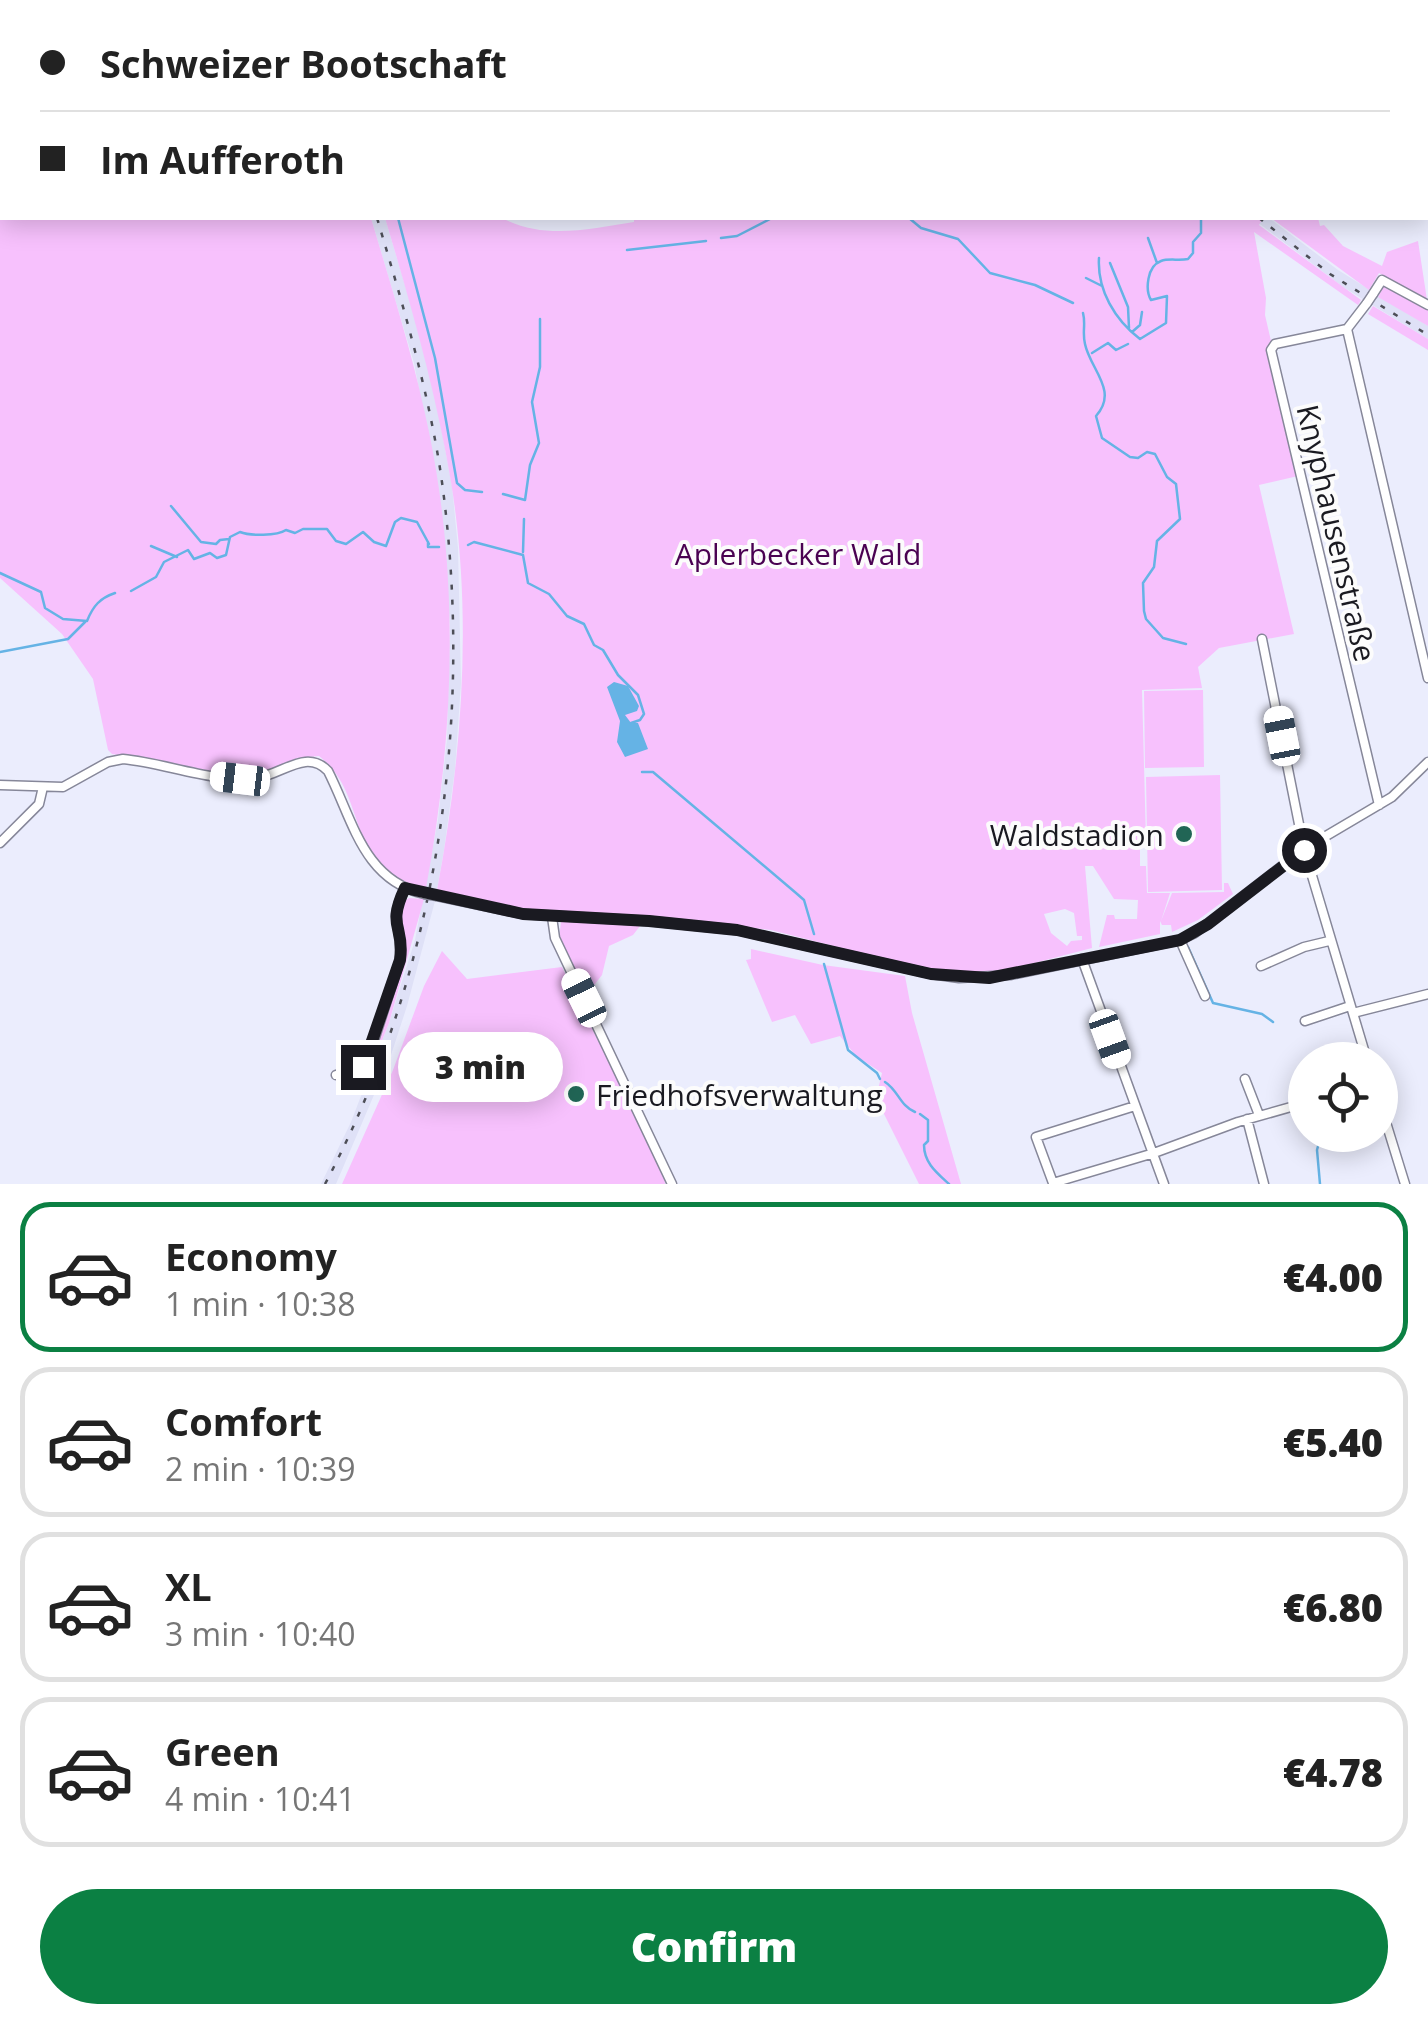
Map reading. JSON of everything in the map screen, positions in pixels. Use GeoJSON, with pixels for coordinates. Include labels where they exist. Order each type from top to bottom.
{"type":"FeatureCollection","features":[{"type":"Feature","properties":{"kind":"street"},"geometry":{"type":"LineString","coordinates":[[1428,305],[1382,280],[1346,329],[1428,678]]}},
{"type":"Feature","properties":{"kind":"street","name":"Knyphausenstraße"},"geometry":{"type":"LineString","coordinates":[[1346,329],[1275,344],[1272,350],[1379,805]]}},
{"type":"Feature","properties":{"kind":"street"},"geometry":{"type":"LineString","coordinates":[[1262,639],[1304,850],[1361,1042]]}},
{"type":"Feature","properties":{"kind":"street"},"geometry":{"type":"LineString","coordinates":[[0,785],[69,785],[108,762],[123,758],[240,779],[267,776],[304,761],[318,762],[328,771],[369,859],[405,888],[502,911],[737,930],[949,977],[989,978],[1180,940],[1208,924],[1304,850],[1392,797],[1428,762]]}},
{"type":"Feature","properties":{"kind":"street"},"geometry":{"type":"LineString","coordinates":[[0,843],[39,804],[42,787]]}},
{"type":"Feature","properties":{"kind":"street"},"geometry":{"type":"LineString","coordinates":[[336,1075],[363,1067],[367,1062],[400,960],[401,942],[394,914],[405,888]]}},
{"type":"Feature","properties":{"kind":"street"},"geometry":{"type":"LineString","coordinates":[[552,916],[555,938],[672,1184]]}},
{"type":"Feature","properties":{"kind":"street"},"geometry":{"type":"LineString","coordinates":[[1180,940],[1205,996]]}},
{"type":"Feature","properties":{"kind":"street"},"geometry":{"type":"LineString","coordinates":[[1261,966],[1329,941]]}},
{"type":"Feature","properties":{"kind":"street"},"geometry":{"type":"LineString","coordinates":[[1082,960],[1164,1184]]}},
{"type":"Feature","properties":{"kind":"street"},"geometry":{"type":"LineString","coordinates":[[1305,1021],[1428,994]]}},
{"type":"Feature","properties":{"kind":"street"},"geometry":{"type":"LineString","coordinates":[[1245,1079],[1260,1116]]}},
{"type":"Feature","properties":{"kind":"street"},"geometry":{"type":"LineString","coordinates":[[1135,1106],[1036,1137],[1054,1184],[1288,1108]]}},
{"type":"Feature","properties":{"kind":"street"},"geometry":{"type":"LineString","coordinates":[[1247,1119],[1264,1184]]}},
{"type":"Feature","properties":{"kind":"street"},"geometry":{"type":"LineString","coordinates":[[1395,1152],[1405,1184]]}},
{"type":"Feature","properties":{"kind":"shaded area"},"geometry":{"type":"Polygon","coordinates":[[[372,220],[386,220],[438,410],[458,548],[461,683],[444,850],[435,901],[407,1006],[391,1055],[336,1184],[321,1184],[351,1122],[389,1023],[415,940],[438,820],[447,739],[450,625],[439,495],[414,363],[372,220]]]}},
{"type":"Feature","properties":{"kind":"shaded area"},"geometry":{"type":"Polygon","coordinates":[[[1255,220],[1272,220],[1338,270],[1428,326],[1428,339],[1343,287],[1255,220]]]}},
{"type":"Feature","properties":{"kind":"green space"},"geometry":{"type":"Polygon","coordinates":[[[0,220],[372,220],[423,405],[446,545],[450,660],[447,717],[443,775],[426,888],[399,879],[381,865],[360,830],[346,791],[319,756],[297,758],[266,775],[235,776],[112,754],[93,679],[62,634],[0,578],[0,220]]]}},
{"type":"Feature","properties":{"kind":"green space","name":"Aplerbecker Wald"},"geometry":{"type":"Polygon","coordinates":[[[386,220],[507,220],[534,229],[567,231],[634,220],[1262,220],[1259,225],[1361,300],[1358,305],[1254,232],[1266,298],[1269,348],[1298,476],[1259,485],[1294,634],[1219,648],[1198,667],[1202,688],[1142,690],[1146,841],[1140,842],[1140,866],[1146,866],[1147,893],[1170,893],[1161,921],[1172,893],[1224,892],[1224,883],[1228,883],[1233,894],[1198,920],[1172,932],[1171,925],[1162,925],[1160,921],[1160,934],[1099,947],[1107,915],[1137,919],[1138,900],[1114,899],[1093,866],[1085,866],[1092,948],[992,974],[923,969],[771,930],[648,916],[633,935],[609,946],[602,975],[585,997],[559,939],[562,913],[503,906],[437,890],[458,738],[462,584],[451,482],[422,349],[386,220]],[[1065,909],[1044,914],[1051,933],[1067,946],[1071,941],[1082,940],[1082,936],[1077,936],[1074,913],[1065,909]]]}},
{"type":"Feature","properties":{"kind":"green space"},"geometry":{"type":"Polygon","coordinates":[[[1274,220],[1318,220],[1320,226],[1324,225],[1343,246],[1382,266],[1387,252],[1418,241],[1427,300],[1416,295],[1414,301],[1428,309],[1428,326],[1378,297],[1388,278],[1379,273],[1369,290],[1274,220]]]}},
{"type":"Feature","properties":{"kind":"green space"},"geometry":{"type":"Polygon","coordinates":[[[1373,306],[1428,339],[1428,350],[1368,314],[1373,306]]]}},
{"type":"Feature","properties":{"kind":"green space"},"geometry":{"type":"Polygon","coordinates":[[[1203,690],[1204,767],[1145,768],[1144,691],[1203,690]]]}},
{"type":"Feature","properties":{"kind":"green space","name":"Waldstadion"},"geometry":{"type":"Polygon","coordinates":[[[1220,775],[1222,890],[1148,892],[1146,777],[1220,775]]]}},
{"type":"Feature","properties":{"kind":"green space"},"geometry":{"type":"Polygon","coordinates":[[[409,898],[424,899],[389,1023],[370,1071],[367,1069],[404,951],[398,922],[403,902],[409,898]]]}},
{"type":"Feature","properties":{"kind":"green space"},"geometry":{"type":"Polygon","coordinates":[[[751,949],[823,965],[905,976],[961,1184],[919,1184],[876,1098],[882,1073],[856,1056],[840,1036],[811,1044],[795,1015],[772,1022],[746,960],[751,959],[751,949]]]}},
{"type":"Feature","properties":{"kind":"green space"},"geometry":{"type":"Polygon","coordinates":[[[442,951],[467,979],[562,967],[665,1184],[342,1184],[442,951]]]}},
{"type":"Feature","properties":{"kind":"water"},"geometry":{"type":"Polygon","coordinates":[[[614,682],[628,686],[639,706],[637,711],[625,715],[631,723],[638,723],[648,749],[625,757],[617,742],[620,721],[607,687],[614,682]]]}},
{"type":"Feature","properties":{"kind":"waterway"},"geometry":{"type":"LineString","coordinates":[[399,220],[435,358],[457,483],[465,490],[482,492]]}},
{"type":"Feature","properties":{"kind":"waterway"},"geometry":{"type":"LineString","coordinates":[[721,238],[737,236],[768,220]]}},
{"type":"Feature","properties":{"kind":"waterway"},"geometry":{"type":"LineString","coordinates":[[911,220],[921,228],[958,239],[990,273],[1035,285],[1073,303]]}},
{"type":"Feature","properties":{"kind":"waterway"},"geometry":{"type":"LineString","coordinates":[[1099,258],[1101,281],[1109,303],[1140,339],[1166,323],[1167,296],[1151,300],[1150,273],[1161,261],[1188,259],[1193,253],[1193,242],[1201,233],[1201,220]]}},
{"type":"Feature","properties":{"kind":"waterway"},"geometry":{"type":"LineString","coordinates":[[1148,238],[1157,263]]}},
{"type":"Feature","properties":{"kind":"waterway"},"geometry":{"type":"LineString","coordinates":[[627,250],[706,241]]}},
{"type":"Feature","properties":{"kind":"waterway"},"geometry":{"type":"LineString","coordinates":[[1110,263],[1128,307],[1129,328]]}},
{"type":"Feature","properties":{"kind":"waterway"},"geometry":{"type":"LineString","coordinates":[[1086,278],[1102,286]]}},
{"type":"Feature","properties":{"kind":"waterway"},"geometry":{"type":"LineString","coordinates":[[1132,332],[1140,325],[1142,312]]}},
{"type":"Feature","properties":{"kind":"waterway"},"geometry":{"type":"LineString","coordinates":[[1083,313],[1085,344],[1104,389],[1105,398],[1096,416],[1102,438],[1130,457],[1155,454],[1167,477],[1176,484],[1180,519],[1157,541],[1154,567],[1143,583],[1144,611],[1163,638],[1186,644]]}},
{"type":"Feature","properties":{"kind":"waterway"},"geometry":{"type":"LineString","coordinates":[[503,494],[525,500],[530,465],[539,443],[532,402],[540,367],[540,319]]}},
{"type":"Feature","properties":{"kind":"waterway"},"geometry":{"type":"LineString","coordinates":[[1092,353],[1108,343],[1116,350],[1128,344]]}},
{"type":"Feature","properties":{"kind":"waterway"},"geometry":{"type":"LineString","coordinates":[[171,506],[201,542],[216,544],[229,539]]}},
{"type":"Feature","properties":{"kind":"waterway"},"geometry":{"type":"LineString","coordinates":[[131,591],[156,577],[164,562],[188,550],[194,559],[210,553],[217,558],[226,555],[230,537],[240,532],[263,535],[327,529],[336,541],[346,544],[363,532],[386,546],[395,522],[401,518],[417,522],[429,544]]}},
{"type":"Feature","properties":{"kind":"waterway"},"geometry":{"type":"LineString","coordinates":[[523,552],[524,519]]}},
{"type":"Feature","properties":{"kind":"waterway"},"geometry":{"type":"LineString","coordinates":[[428,542],[428,547],[439,547]]}},
{"type":"Feature","properties":{"kind":"waterway"},"geometry":{"type":"LineString","coordinates":[[468,545],[474,542],[523,555],[528,583],[549,594],[567,616],[584,624],[594,645],[603,650],[618,675],[638,695],[644,714],[631,723]]}},
{"type":"Feature","properties":{"kind":"waterway"},"geometry":{"type":"LineString","coordinates":[[151,546],[177,557]]}},
{"type":"Feature","properties":{"kind":"waterway"},"geometry":{"type":"LineString","coordinates":[[0,573],[41,592],[45,608],[63,619],[87,621],[98,603],[115,593]]}},
{"type":"Feature","properties":{"kind":"waterway"},"geometry":{"type":"LineString","coordinates":[[0,652],[68,639],[85,622]]}},
{"type":"Feature","properties":{"kind":"waterway"},"geometry":{"type":"LineString","coordinates":[[642,772],[653,772],[804,900],[814,934]]}},
{"type":"Feature","properties":{"kind":"waterway"},"geometry":{"type":"LineString","coordinates":[[1188,947],[1213,1003],[1262,1014],[1273,1022]]}},
{"type":"Feature","properties":{"kind":"waterway"},"geometry":{"type":"LineString","coordinates":[[824,964],[848,1050],[880,1079]]}},
{"type":"Feature","properties":{"kind":"waterway"},"geometry":{"type":"LineString","coordinates":[[885,1082],[915,1112]]}},
{"type":"Feature","properties":{"kind":"waterway"},"geometry":{"type":"LineString","coordinates":[[920,1114],[928,1120],[926,1157],[949,1184]]}},
{"type":"Feature","properties":{"kind":"waterway"},"geometry":{"type":"LineString","coordinates":[[1317,1152],[1320,1184]]}},
{"type":"Feature","properties":{"kind":"railway"},"geometry":{"type":"LineString","coordinates":[[325,1184],[364,1102],[396,1016],[421,928],[438,839],[449,748],[453,657],[441,475],[422,378],[378,220]]}},
{"type":"Feature","properties":{"kind":"railway"},"geometry":{"type":"LineString","coordinates":[[1262,220],[1330,274],[1428,335]]}},
{"type":"Feature","properties":{"kind":"place","name":"Waldstadion"},"geometry":{"type":"Point","coordinates":[1184,834]}},
{"type":"Feature","properties":{"kind":"place","name":"Friedhofsverwaltung"},"geometry":{"type":"Point","coordinates":[576,1094]}},
{"type":"Feature","properties":{"kind":"route"},"geometry":{"type":"LineString","coordinates":[[363,1067],[400,960],[401,942],[394,914],[405,888],[523,914],[737,930],[931,974],[989,978],[1180,940],[1208,924],[1304,850]]}}]}
